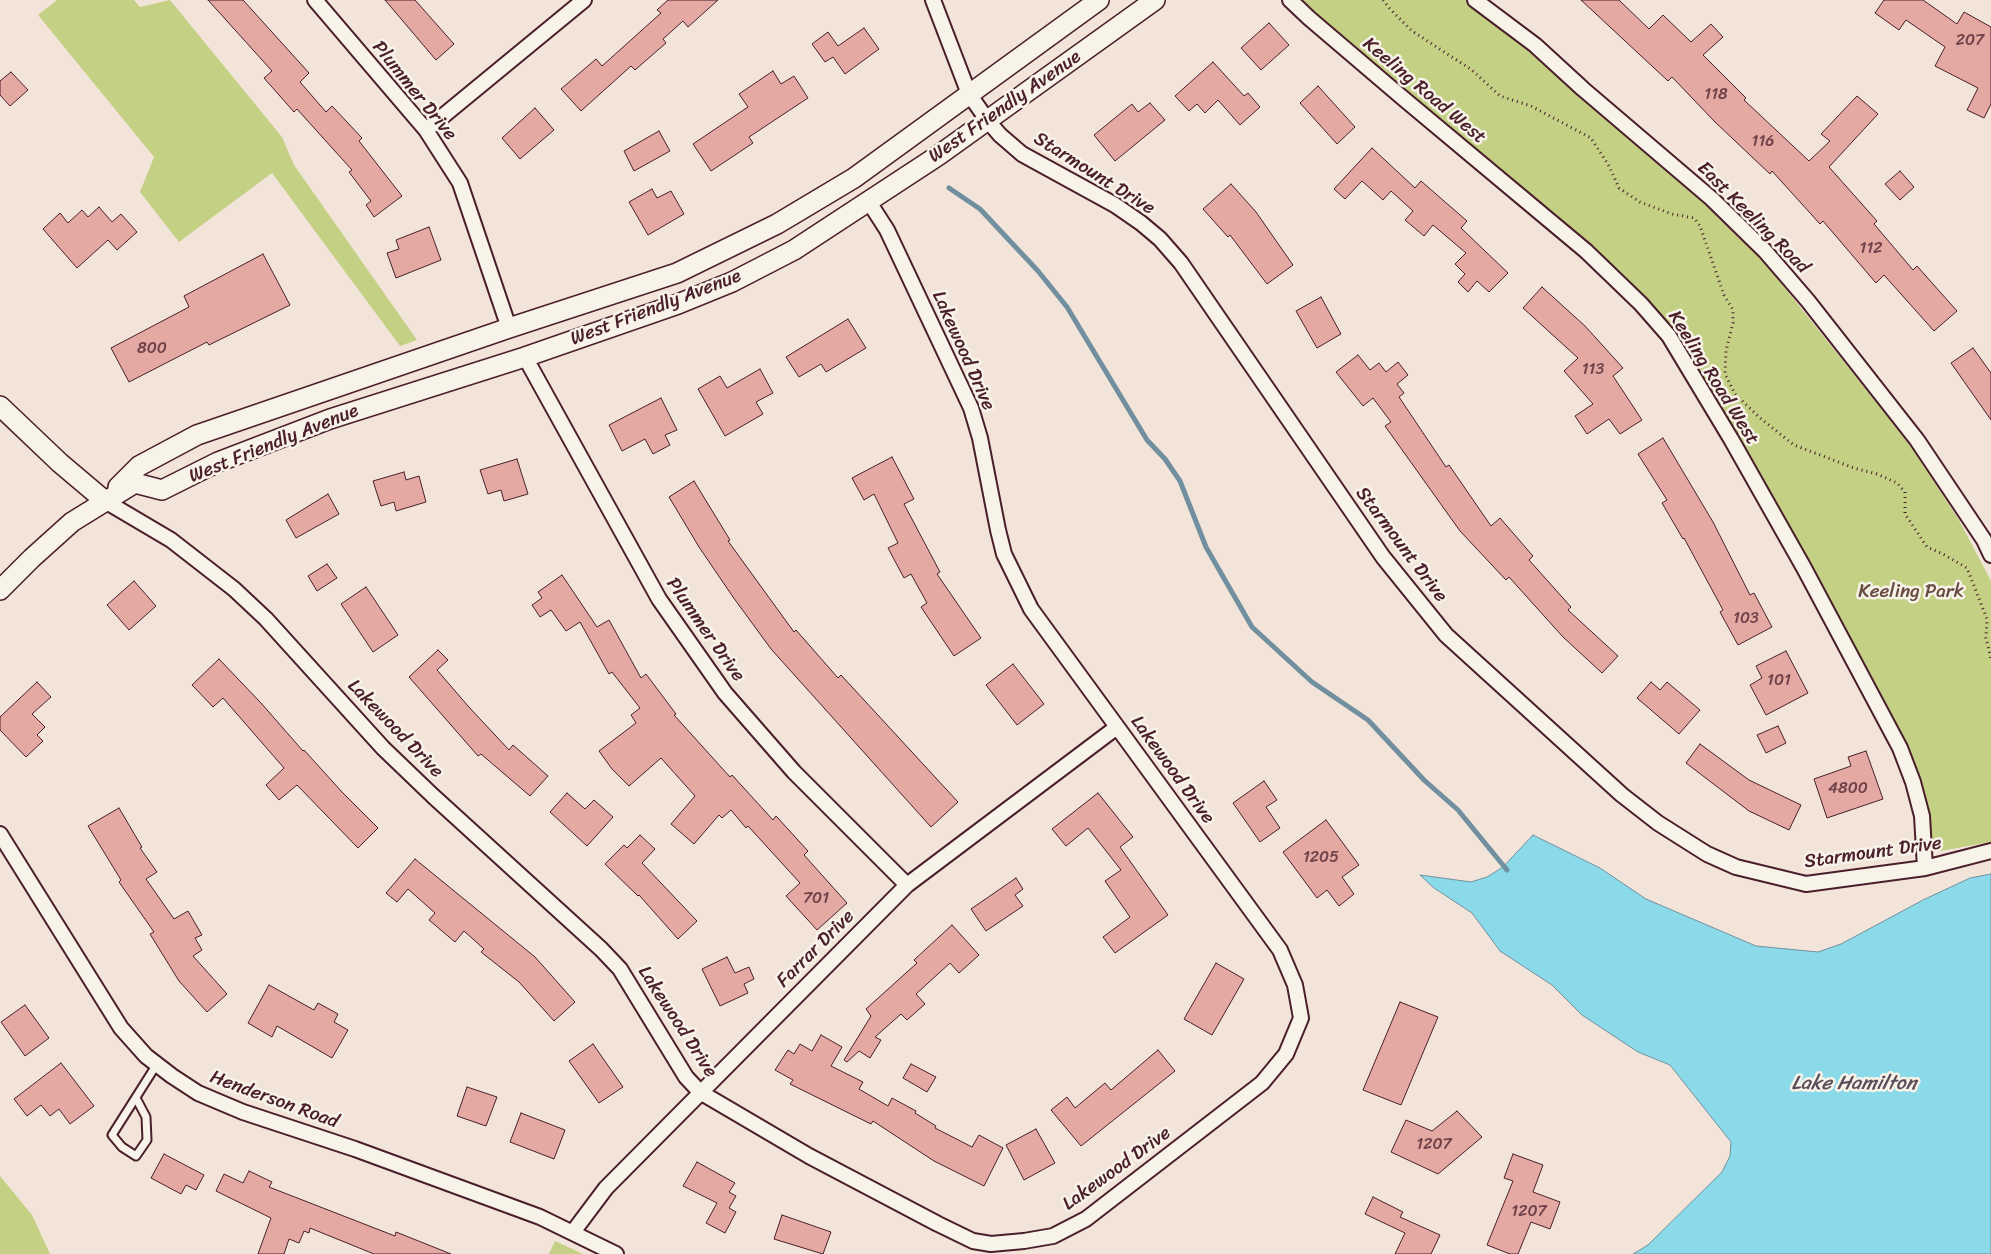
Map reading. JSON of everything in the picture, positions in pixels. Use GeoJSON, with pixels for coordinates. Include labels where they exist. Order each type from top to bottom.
{"type":"FeatureCollection","features":[{"type":"Feature","properties":{"kind":"main road","name":"West Friendly Avenue"},"geometry":{"type":"LineString","coordinates":[[105,501],[139,466],[197,435],[509,328],[677,273],[778,224],[854,178],[1099,0]]}},
{"type":"Feature","properties":{"kind":"main road","name":"West Friendly Avenue"},"geometry":{"type":"LineString","coordinates":[[0,590],[72,522],[135,483],[162,490],[218,462],[330,419],[678,304],[732,282],[794,250],[869,202],[988,121],[1155,0]]}},
{"type":"Feature","properties":{"kind":"main road"},"geometry":{"type":"LineString","coordinates":[[0,406],[60,463],[105,501]]}},
{"type":"Feature","properties":{"kind":"street","name":"Plummer Drive"},"geometry":{"type":"LineString","coordinates":[[315,0],[426,130],[460,183],[509,328]]}},
{"type":"Feature","properties":{"kind":"street"},"geometry":{"type":"LineString","coordinates":[[426,130],[584,0]]}},
{"type":"Feature","properties":{"kind":"street","name":"Starmount Drive"},"geometry":{"type":"LineString","coordinates":[[933,0],[969,94],[1000,135],[1022,154],[1115,205],[1160,239],[1181,263],[1383,557],[1446,635],[1622,795],[1658,823],[1707,854],[1736,867],[1806,884],[1925,868],[1991,851]]}},
{"type":"Feature","properties":{"kind":"street","name":"Keeling Road West"},"geometry":{"type":"LineString","coordinates":[[1290,0],[1404,100],[1586,251],[1641,304],[1669,336],[1731,439],[1804,568],[1900,748],[1913,782],[1922,816],[1925,868]]}},
{"type":"Feature","properties":{"kind":"street","name":"East Keeling Road"},"geometry":{"type":"LineString","coordinates":[[1475,0],[1535,45],[1583,89],[1712,199],[1765,251],[1808,300],[1918,440],[1984,540],[1991,555]]}},
{"type":"Feature","properties":{"kind":"street","name":"Lakewood Drive"},"geometry":{"type":"LineString","coordinates":[[105,501],[170,540],[234,590],[266,619],[383,748],[433,796],[601,948],[620,969],[686,1077],[700,1092],[809,1156],[973,1241],[990,1244],[1053,1236],[1086,1219],[1262,1083],[1286,1054],[1301,1018],[1295,985],[1280,950],[1031,609],[1004,554],[980,438],[971,408],[887,230],[869,202]]}},
{"type":"Feature","properties":{"kind":"street","name":"Plummer Drive"},"geometry":{"type":"LineString","coordinates":[[525,356],[659,599],[714,678],[794,772],[907,885]]}},
{"type":"Feature","properties":{"kind":"street","name":"Farrar Drive"},"geometry":{"type":"LineString","coordinates":[[573,1232],[606,1188],[907,885],[1117,727]]}},
{"type":"Feature","properties":{"kind":"street","name":"Henderson Road"},"geometry":{"type":"LineString","coordinates":[[0,834],[121,1028],[146,1056],[198,1093],[242,1112],[364,1152],[540,1217],[616,1254]]}},
{"type":"Feature","properties":{"kind":"lane"},"geometry":{"type":"LineString","coordinates":[[136,1098],[146,1117],[147,1140],[136,1156],[122,1147],[112,1135],[157,1064]]}},
{"type":"Feature","properties":{"kind":"path"},"geometry":{"type":"LineString","coordinates":[[1384,0],[1390,9],[1412,31],[1472,70],[1500,96],[1530,106],[1591,138],[1609,166],[1619,188],[1640,202],[1672,214],[1694,218],[1700,226],[1724,295],[1733,310],[1733,323],[1726,352],[1725,374],[1735,394],[1760,418],[1794,445],[1854,468],[1877,474],[1897,483],[1905,492],[1905,514],[1927,547],[1966,568],[1987,618],[1986,638],[1991,659]]}},
{"type":"Feature","properties":{"kind":"green space"},"geometry":{"type":"Polygon","coordinates":[[[57,0],[134,0],[140,7],[170,0],[282,137],[294,165],[417,340],[400,346],[272,173],[179,242],[140,192],[154,157],[38,15],[57,0]]]}},
{"type":"Feature","properties":{"kind":"green space","name":"Keeling Park"},"geometry":{"type":"Polygon","coordinates":[[[1302,0],[1466,0],[1534,53],[1709,207],[1760,257],[1908,442],[1959,520],[1991,581],[1991,842],[1929,853],[1927,818],[1811,569],[1671,327],[1592,247],[1333,31],[1302,0]]]}},
{"type":"Feature","properties":{"kind":"green space"},"geometry":{"type":"Polygon","coordinates":[[[0,1176],[32,1215],[50,1254],[0,1254],[0,1176]]]}},
{"type":"Feature","properties":{"kind":"green space"},"geometry":{"type":"Polygon","coordinates":[[[555,1241],[583,1254],[549,1254],[555,1241]]]}},
{"type":"Feature","properties":{"kind":"water","name":"Lake Hamilton"},"geometry":{"type":"Polygon","coordinates":[[[1533,835],[1600,868],[1646,899],[1756,946],[1818,952],[1841,944],[1923,900],[1970,878],[1991,874],[1991,1254],[1633,1254],[1648,1245],[1722,1172],[1730,1156],[1731,1142],[1670,1065],[1638,1052],[1582,1015],[1552,985],[1500,951],[1472,913],[1434,888],[1420,875],[1471,882],[1487,877],[1503,867],[1533,835]]]}},
{"type":"Feature","properties":{"kind":"building"},"geometry":{"type":"Polygon","coordinates":[[[208,0],[243,0],[309,73],[300,82],[326,112],[332,106],[362,138],[359,141],[402,196],[374,217],[366,205],[371,201],[349,172],[352,170],[297,109],[294,112],[264,78],[272,71],[208,0]]]}},
{"type":"Feature","properties":{"kind":"building"},"geometry":{"type":"Polygon","coordinates":[[[385,0],[415,0],[454,44],[436,60],[385,0]]]}},
{"type":"Feature","properties":{"kind":"building"},"geometry":{"type":"Polygon","coordinates":[[[668,0],[718,0],[688,27],[683,21],[663,39],[666,43],[635,70],[631,66],[581,111],[561,89],[596,59],[602,66],[661,13],[657,10],[668,0]]]}},
{"type":"Feature","properties":{"kind":"building"},"geometry":{"type":"Polygon","coordinates":[[[1581,0],[1619,0],[1649,29],[1663,15],[1691,42],[1711,24],[1723,37],[1703,55],[1746,98],[1744,100],[1809,161],[1830,141],[1821,134],[1857,96],[1878,114],[1829,167],[1877,221],[1874,224],[1913,270],[1917,266],[1957,311],[1934,331],[1884,275],[1876,283],[1823,221],[1820,224],[1772,171],[1770,174],[1715,122],[1672,77],[1668,81],[1581,0]]]}},
{"type":"Feature","properties":{"kind":"building"},"geometry":{"type":"Polygon","coordinates":[[[1884,0],[1923,0],[1957,24],[1964,12],[1991,27],[1991,104],[1984,118],[1967,110],[1978,88],[1935,66],[1945,47],[1906,20],[1899,30],[1875,13],[1884,0]]]}},
{"type":"Feature","properties":{"kind":"building"},"geometry":{"type":"Polygon","coordinates":[[[1269,23],[1289,45],[1261,70],[1241,48],[1269,23]]]}},
{"type":"Feature","properties":{"kind":"building"},"geometry":{"type":"Polygon","coordinates":[[[864,28],[879,49],[845,74],[833,57],[825,62],[812,44],[828,32],[838,46],[864,28]]]}},
{"type":"Feature","properties":{"kind":"building"},"geometry":{"type":"Polygon","coordinates":[[[1213,62],[1244,96],[1248,93],[1260,107],[1240,125],[1218,100],[1205,113],[1197,104],[1189,111],[1175,96],[1213,62]]]}},
{"type":"Feature","properties":{"kind":"building"},"geometry":{"type":"Polygon","coordinates":[[[773,71],[781,84],[794,76],[808,98],[749,137],[753,143],[711,171],[693,144],[748,107],[739,94],[773,71]]]}},
{"type":"Feature","properties":{"kind":"building"},"geometry":{"type":"Polygon","coordinates":[[[11,72],[28,90],[10,106],[0,95],[0,81],[11,72]]]}},
{"type":"Feature","properties":{"kind":"building"},"geometry":{"type":"Polygon","coordinates":[[[1318,86],[1355,127],[1337,144],[1300,103],[1318,86]]]}},
{"type":"Feature","properties":{"kind":"building"},"geometry":{"type":"Polygon","coordinates":[[[1150,103],[1165,120],[1115,161],[1094,135],[1132,104],[1138,112],[1150,103]]]}},
{"type":"Feature","properties":{"kind":"building"},"geometry":{"type":"Polygon","coordinates":[[[535,108],[554,130],[520,159],[502,138],[535,108]]]}},
{"type":"Feature","properties":{"kind":"building"},"geometry":{"type":"Polygon","coordinates":[[[659,131],[670,151],[634,171],[624,151],[659,131]]]}},
{"type":"Feature","properties":{"kind":"building"},"geometry":{"type":"Polygon","coordinates":[[[1372,148],[1415,188],[1421,181],[1467,221],[1461,228],[1508,273],[1489,292],[1477,281],[1468,292],[1458,282],[1465,274],[1455,264],[1466,253],[1433,225],[1424,236],[1405,220],[1413,211],[1391,191],[1383,200],[1362,181],[1345,199],[1334,189],[1372,148]]]}},
{"type":"Feature","properties":{"kind":"building"},"geometry":{"type":"Polygon","coordinates":[[[1900,171],[1914,187],[1900,200],[1885,184],[1900,171]]]}},
{"type":"Feature","properties":{"kind":"building"},"geometry":{"type":"Polygon","coordinates":[[[1231,184],[1256,212],[1293,265],[1267,284],[1230,235],[1228,237],[1203,209],[1231,184]]]}},
{"type":"Feature","properties":{"kind":"building"},"geometry":{"type":"Polygon","coordinates":[[[652,189],[657,198],[671,191],[684,214],[648,235],[629,202],[652,189]]]}},
{"type":"Feature","properties":{"kind":"building"},"geometry":{"type":"Polygon","coordinates":[[[99,207],[112,222],[121,214],[137,232],[117,250],[108,240],[77,268],[43,229],[60,213],[68,223],[82,210],[88,217],[99,207]]]}},
{"type":"Feature","properties":{"kind":"building"},"geometry":{"type":"Polygon","coordinates":[[[429,227],[441,260],[396,278],[387,253],[399,249],[396,240],[429,227]]]}},
{"type":"Feature","properties":{"kind":"building"},"geometry":{"type":"Polygon","coordinates":[[[263,254],[290,305],[209,345],[207,342],[129,382],[111,348],[189,307],[184,296],[263,254]]]}},
{"type":"Feature","properties":{"kind":"building"},"geometry":{"type":"Polygon","coordinates":[[[1542,287],[1585,326],[1623,368],[1613,376],[1642,420],[1620,434],[1609,419],[1587,434],[1575,416],[1593,404],[1564,371],[1578,358],[1523,308],[1542,287]]]}},
{"type":"Feature","properties":{"kind":"building"},"geometry":{"type":"Polygon","coordinates":[[[1321,297],[1341,334],[1317,348],[1296,311],[1321,297]]]}},
{"type":"Feature","properties":{"kind":"building"},"geometry":{"type":"Polygon","coordinates":[[[848,319],[866,348],[826,372],[821,364],[799,377],[786,357],[848,319]]]}},
{"type":"Feature","properties":{"kind":"building"},"geometry":{"type":"Polygon","coordinates":[[[1973,348],[1991,373],[1991,420],[1951,363],[1973,348]]]}},
{"type":"Feature","properties":{"kind":"building"},"geometry":{"type":"Polygon","coordinates":[[[1358,355],[1370,370],[1379,363],[1386,372],[1398,362],[1408,375],[1397,384],[1404,393],[1399,397],[1446,467],[1449,465],[1491,526],[1500,518],[1533,556],[1529,560],[1571,607],[1568,610],[1618,656],[1602,673],[1563,637],[1509,577],[1506,580],[1460,531],[1385,426],[1391,422],[1373,398],[1363,406],[1336,372],[1358,355]]]}},
{"type":"Feature","properties":{"kind":"building"},"geometry":{"type":"Polygon","coordinates":[[[760,369],[773,393],[756,402],[763,414],[725,436],[698,389],[720,376],[727,388],[760,369]]]}},
{"type":"Feature","properties":{"kind":"building"},"geometry":{"type":"Polygon","coordinates":[[[661,398],[677,430],[665,435],[670,445],[653,454],[645,439],[622,451],[609,425],[661,398]]]}},
{"type":"Feature","properties":{"kind":"building"},"geometry":{"type":"Polygon","coordinates":[[[1663,438],[1713,522],[1750,595],[1754,593],[1772,627],[1738,645],[1720,612],[1723,610],[1684,538],[1662,503],[1667,500],[1638,454],[1663,438]]]}},
{"type":"Feature","properties":{"kind":"building"},"geometry":{"type":"Polygon","coordinates":[[[892,457],[914,499],[904,504],[940,572],[937,574],[981,638],[954,656],[921,607],[927,603],[911,574],[904,578],[888,548],[898,543],[874,494],[864,500],[852,478],[892,457]]]}},
{"type":"Feature","properties":{"kind":"building"},"geometry":{"type":"Polygon","coordinates":[[[517,459],[528,494],[504,501],[501,490],[488,494],[480,470],[517,459]]]}},
{"type":"Feature","properties":{"kind":"building"},"geometry":{"type":"Polygon","coordinates":[[[404,472],[406,480],[419,476],[426,502],[396,511],[394,502],[381,506],[373,481],[404,472]]]}},
{"type":"Feature","properties":{"kind":"building"},"geometry":{"type":"Polygon","coordinates":[[[694,481],[730,540],[728,541],[794,632],[796,630],[838,678],[841,675],[958,802],[931,827],[771,649],[733,597],[699,547],[669,497],[694,481]]]}},
{"type":"Feature","properties":{"kind":"building"},"geometry":{"type":"Polygon","coordinates":[[[328,494],[339,514],[296,538],[286,520],[328,494]]]}},
{"type":"Feature","properties":{"kind":"building"},"geometry":{"type":"Polygon","coordinates":[[[327,564],[337,578],[317,591],[308,576],[327,564]]]}},
{"type":"Feature","properties":{"kind":"building"},"geometry":{"type":"Polygon","coordinates":[[[562,575],[597,627],[609,620],[641,678],[646,674],[676,714],[674,715],[730,777],[732,775],[773,820],[776,816],[808,851],[804,855],[847,903],[817,930],[786,896],[800,883],[731,810],[722,818],[719,815],[694,844],[671,824],[695,796],[661,758],[629,786],[612,769],[599,751],[636,723],[631,715],[640,708],[612,672],[609,674],[580,622],[566,631],[551,610],[540,617],[532,605],[542,598],[538,592],[562,575]]]}},
{"type":"Feature","properties":{"kind":"building"},"geometry":{"type":"Polygon","coordinates":[[[134,581],[156,606],[129,630],[107,605],[134,581]]]}},
{"type":"Feature","properties":{"kind":"building"},"geometry":{"type":"Polygon","coordinates":[[[366,587],[398,635],[373,652],[341,604],[366,587]]]}},
{"type":"Feature","properties":{"kind":"building"},"geometry":{"type":"Polygon","coordinates":[[[438,650],[448,660],[437,670],[468,706],[509,750],[513,745],[548,776],[530,796],[481,754],[478,756],[409,677],[438,650]]]}},
{"type":"Feature","properties":{"kind":"building"},"geometry":{"type":"Polygon","coordinates":[[[1786,651],[1808,693],[1766,715],[1750,685],[1762,678],[1756,666],[1786,651]]]}},
{"type":"Feature","properties":{"kind":"building"},"geometry":{"type":"Polygon","coordinates":[[[219,659],[303,751],[378,828],[358,848],[297,785],[279,800],[266,785],[284,768],[223,698],[213,707],[192,685],[219,659]]]}},
{"type":"Feature","properties":{"kind":"building"},"geometry":{"type":"Polygon","coordinates":[[[1013,664],[1044,704],[1017,725],[986,685],[1013,664]]]}},
{"type":"Feature","properties":{"kind":"building"},"geometry":{"type":"Polygon","coordinates":[[[37,682],[51,697],[32,714],[45,727],[37,735],[43,741],[26,757],[0,730],[0,717],[37,682]]]}},
{"type":"Feature","properties":{"kind":"building"},"geometry":{"type":"Polygon","coordinates":[[[1651,682],[1660,690],[1667,682],[1700,710],[1679,734],[1637,698],[1651,682]]]}},
{"type":"Feature","properties":{"kind":"building"},"geometry":{"type":"Polygon","coordinates":[[[1778,726],[1786,743],[1766,753],[1757,735],[1778,726]]]}},
{"type":"Feature","properties":{"kind":"building"},"geometry":{"type":"Polygon","coordinates":[[[1700,744],[1749,780],[1801,805],[1789,830],[1749,811],[1686,763],[1700,744]]]}},
{"type":"Feature","properties":{"kind":"building"},"geometry":{"type":"Polygon","coordinates":[[[1866,751],[1883,799],[1827,818],[1814,779],[1851,766],[1848,757],[1866,751]]]}},
{"type":"Feature","properties":{"kind":"building"},"geometry":{"type":"Polygon","coordinates":[[[1264,781],[1277,800],[1266,807],[1280,828],[1260,842],[1233,803],[1264,781]]]}},
{"type":"Feature","properties":{"kind":"building"},"geometry":{"type":"Polygon","coordinates":[[[567,793],[585,809],[594,800],[613,817],[587,846],[550,812],[567,793]]]}},
{"type":"Feature","properties":{"kind":"building"},"geometry":{"type":"Polygon","coordinates":[[[1098,793],[1133,837],[1120,847],[1168,915],[1115,953],[1103,937],[1130,917],[1105,881],[1121,870],[1088,828],[1066,846],[1052,829],[1098,793]]]}},
{"type":"Feature","properties":{"kind":"building"},"geometry":{"type":"Polygon","coordinates":[[[119,808],[142,847],[140,848],[157,872],[146,879],[174,919],[188,911],[202,935],[195,938],[202,950],[193,956],[227,994],[207,1012],[179,981],[150,934],[154,932],[119,882],[121,880],[88,826],[119,808]]]}},
{"type":"Feature","properties":{"kind":"building"},"geometry":{"type":"Polygon","coordinates":[[[1326,820],[1359,865],[1342,877],[1354,894],[1339,906],[1327,890],[1317,898],[1283,852],[1326,820]]]}},
{"type":"Feature","properties":{"kind":"building"},"geometry":{"type":"Polygon","coordinates":[[[640,835],[655,849],[642,863],[697,921],[678,939],[639,895],[605,864],[624,845],[627,848],[640,835]]]}},
{"type":"Feature","properties":{"kind":"building"},"geometry":{"type":"Polygon","coordinates":[[[415,859],[535,957],[575,1002],[554,1021],[519,982],[481,952],[484,949],[464,931],[455,942],[429,920],[435,913],[408,889],[397,902],[386,893],[415,859]]]}},
{"type":"Feature","properties":{"kind":"building"},"geometry":{"type":"Polygon","coordinates":[[[1016,878],[1023,889],[1015,895],[1023,906],[986,931],[971,909],[1016,878]]]}},
{"type":"Feature","properties":{"kind":"building"},"geometry":{"type":"Polygon","coordinates":[[[952,925],[979,955],[959,973],[950,963],[916,994],[925,1004],[907,1020],[901,1014],[875,1037],[881,1040],[870,1058],[859,1051],[847,1062],[844,1060],[871,1016],[866,1009],[917,963],[914,960],[952,925]]]}},
{"type":"Feature","properties":{"kind":"building"},"geometry":{"type":"Polygon","coordinates":[[[727,957],[735,973],[749,967],[754,979],[744,984],[748,993],[720,1006],[702,969],[727,957]]]}},
{"type":"Feature","properties":{"kind":"building"},"geometry":{"type":"Polygon","coordinates":[[[1216,963],[1244,979],[1212,1035],[1184,1019],[1216,963]]]}},
{"type":"Feature","properties":{"kind":"building"},"geometry":{"type":"Polygon","coordinates":[[[269,985],[314,1010],[318,1003],[338,1014],[334,1022],[348,1030],[332,1058],[277,1026],[272,1037],[248,1023],[269,985]]]}},
{"type":"Feature","properties":{"kind":"building"},"geometry":{"type":"Polygon","coordinates":[[[1400,1002],[1438,1017],[1401,1105],[1363,1090],[1400,1002]]]}},
{"type":"Feature","properties":{"kind":"building"},"geometry":{"type":"Polygon","coordinates":[[[25,1005],[49,1038],[25,1056],[1,1022],[25,1005]]]}},
{"type":"Feature","properties":{"kind":"building"},"geometry":{"type":"Polygon","coordinates":[[[821,1035],[842,1047],[831,1066],[863,1082],[859,1089],[888,1106],[892,1098],[916,1111],[915,1113],[936,1126],[935,1128],[972,1147],[979,1135],[1003,1148],[984,1186],[934,1161],[873,1121],[871,1124],[790,1084],[793,1080],[775,1070],[788,1050],[794,1054],[800,1044],[812,1051],[821,1035]]]}},
{"type":"Feature","properties":{"kind":"building"},"geometry":{"type":"Polygon","coordinates":[[[593,1044],[623,1087],[599,1103],[569,1061],[593,1044]]]}},
{"type":"Feature","properties":{"kind":"building"},"geometry":{"type":"Polygon","coordinates":[[[1158,1050],[1175,1071],[1081,1146],[1051,1110],[1067,1097],[1075,1108],[1105,1083],[1111,1090],[1158,1050]]]}},
{"type":"Feature","properties":{"kind":"building"},"geometry":{"type":"Polygon","coordinates":[[[61,1063],[94,1106],[70,1124],[59,1109],[50,1116],[41,1105],[27,1116],[14,1099],[61,1063]]]}},
{"type":"Feature","properties":{"kind":"building"},"geometry":{"type":"Polygon","coordinates":[[[911,1064],[936,1077],[927,1092],[903,1078],[911,1064]]]}},
{"type":"Feature","properties":{"kind":"building"},"geometry":{"type":"Polygon","coordinates":[[[467,1087],[497,1097],[486,1126],[457,1116],[467,1087]]]}},
{"type":"Feature","properties":{"kind":"building"},"geometry":{"type":"Polygon","coordinates":[[[1457,1111],[1482,1137],[1438,1174],[1391,1152],[1406,1120],[1432,1131],[1457,1111]]]}},
{"type":"Feature","properties":{"kind":"building"},"geometry":{"type":"Polygon","coordinates":[[[521,1113],[565,1130],[554,1159],[510,1142],[521,1113]]]}},
{"type":"Feature","properties":{"kind":"building"},"geometry":{"type":"Polygon","coordinates":[[[1036,1129],[1055,1163],[1024,1180],[1006,1145],[1036,1129]]]}},
{"type":"Feature","properties":{"kind":"building"},"geometry":{"type":"Polygon","coordinates":[[[164,1154],[204,1175],[196,1190],[186,1185],[181,1194],[151,1178],[164,1154]]]}},
{"type":"Feature","properties":{"kind":"building"},"geometry":{"type":"Polygon","coordinates":[[[1513,1154],[1543,1165],[1533,1192],[1560,1202],[1550,1229],[1531,1222],[1518,1254],[1510,1254],[1487,1245],[1513,1181],[1504,1178],[1513,1154]]]}},
{"type":"Feature","properties":{"kind":"building"},"geometry":{"type":"Polygon","coordinates":[[[697,1162],[735,1183],[729,1192],[736,1196],[729,1208],[736,1212],[725,1233],[706,1223],[717,1203],[683,1186],[697,1162]]]}},
{"type":"Feature","properties":{"kind":"building"},"geometry":{"type":"Polygon","coordinates":[[[249,1171],[272,1182],[269,1187],[395,1236],[396,1232],[451,1254],[374,1254],[310,1228],[309,1233],[304,1231],[299,1243],[289,1239],[284,1254],[258,1254],[271,1218],[216,1191],[224,1174],[243,1183],[249,1171]]]}},
{"type":"Feature","properties":{"kind":"building"},"geometry":{"type":"Polygon","coordinates":[[[1373,1197],[1403,1212],[1400,1217],[1440,1235],[1431,1254],[1395,1254],[1405,1233],[1365,1214],[1373,1197]]]}},
{"type":"Feature","properties":{"kind":"building"},"geometry":{"type":"Polygon","coordinates":[[[782,1215],[831,1232],[823,1254],[774,1239],[782,1215]]]}},
{"type":"Feature","properties":{"kind":"waterway"},"geometry":{"type":"LineString","coordinates":[[949,188],[980,209],[1038,271],[1067,307],[1147,440],[1165,459],[1180,481],[1206,547],[1252,627],[1312,682],[1368,720],[1424,780],[1458,810],[1507,870]]}}]}
